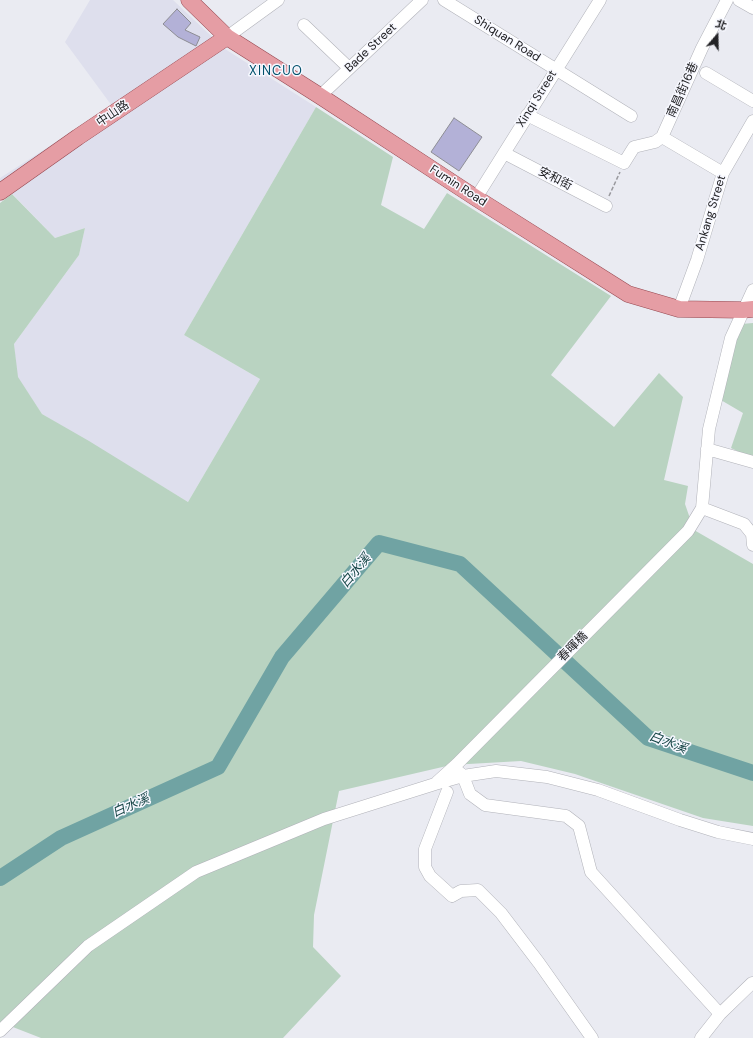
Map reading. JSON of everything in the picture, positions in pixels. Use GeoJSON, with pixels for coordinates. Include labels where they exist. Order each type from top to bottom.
{"type":"FeatureCollection","features":[{"type":"Feature","properties":{"kind":"main road","name":"Fumin Road"},"geometry":{"type":"LineString","coordinates":[[189,0],[228,37],[476,198],[628,294],[679,309],[748,310]]}},
{"type":"Feature","properties":{"kind":"main road","name":"中山路"},"geometry":{"type":"LineString","coordinates":[[0,192],[78,137],[228,37]]}},
{"type":"Feature","properties":{"kind":"street"},"geometry":{"type":"LineString","coordinates":[[228,37],[278,0]]}},
{"type":"Feature","properties":{"kind":"street","name":"Bade Street"},"geometry":{"type":"LineString","coordinates":[[320,96],[422,0]]}},
{"type":"Feature","properties":{"kind":"street","name":"Shiquan Road"},"geometry":{"type":"LineString","coordinates":[[444,0],[631,116]]}},
{"type":"Feature","properties":{"kind":"street","name":"Xinqi Street"},"geometry":{"type":"LineString","coordinates":[[476,198],[600,0]]}},
{"type":"Feature","properties":{"kind":"street","name":"南昌街16巷"},"geometry":{"type":"LineString","coordinates":[[662,137],[702,48],[727,0]]}},
{"type":"Feature","properties":{"kind":"street"},"geometry":{"type":"LineString","coordinates":[[739,0],[753,8]]}},
{"type":"Feature","properties":{"kind":"street"},"geometry":{"type":"LineString","coordinates":[[304,25],[349,68]]}},
{"type":"Feature","properties":{"kind":"street"},"geometry":{"type":"LineString","coordinates":[[706,73],[753,101]]}},
{"type":"Feature","properties":{"kind":"street"},"geometry":{"type":"LineString","coordinates":[[527,115],[624,164],[634,147],[655,142],[662,137],[723,173]]}},
{"type":"Feature","properties":{"kind":"street","name":"Ankang Street"},"geometry":{"type":"LineString","coordinates":[[679,309],[697,260],[723,173],[753,120]]}},
{"type":"Feature","properties":{"kind":"street","name":"安和街"},"geometry":{"type":"LineString","coordinates":[[504,153],[606,206]]}},
{"type":"Feature","properties":{"kind":"street"},"geometry":{"type":"LineString","coordinates":[[753,290],[748,310],[731,338],[709,429],[702,508],[744,524],[752,534],[753,545]]}},
{"type":"Feature","properties":{"kind":"street"},"geometry":{"type":"LineString","coordinates":[[707,448],[753,462]]}},
{"type":"Feature","properties":{"kind":"street","name":"春暉橋"},"geometry":{"type":"LineString","coordinates":[[435,784],[457,764],[688,531],[702,508]]}},
{"type":"Feature","properties":{"kind":"street"},"geometry":{"type":"LineString","coordinates":[[457,764],[458,771],[463,776],[470,794],[485,805],[566,816],[579,826],[591,872],[720,1014]]}},
{"type":"Feature","properties":{"kind":"street"},"geometry":{"type":"LineString","coordinates":[[0,1031],[88,946],[196,872],[324,819],[463,776],[496,771],[547,777],[598,790],[680,820],[718,832],[753,838]]}},
{"type":"Feature","properties":{"kind":"street"},"geometry":{"type":"LineString","coordinates":[[447,792],[425,849],[425,867],[430,876],[452,896],[461,892],[478,890],[496,909],[539,963],[592,1038]]}},
{"type":"Feature","properties":{"kind":"street"},"geometry":{"type":"LineString","coordinates":[[701,1038],[720,1014],[753,983]]}},
{"type":"Feature","properties":{"kind":"path"},"geometry":{"type":"LineString","coordinates":[[606,206],[624,164]]}},
{"type":"Feature","properties":{"kind":"shaded area"},"geometry":{"type":"Polygon","coordinates":[[[90,0],[173,0],[225,49],[316,107],[184,335],[260,379],[188,502],[42,414],[17,377],[14,344],[79,255],[85,228],[55,238],[0,181],[0,178],[112,106],[65,42],[90,0]]]}},
{"type":"Feature","properties":{"kind":"green space"},"geometry":{"type":"Polygon","coordinates":[[[316,107],[393,157],[381,205],[424,229],[447,193],[611,296],[551,375],[614,427],[659,373],[683,397],[664,480],[688,486],[685,504],[694,530],[753,564],[753,826],[703,818],[575,774],[521,761],[451,765],[339,791],[314,915],[313,947],[341,976],[283,1038],[41,1038],[0,1022],[0,203],[12,194],[55,238],[85,228],[79,255],[14,344],[18,377],[42,414],[188,502],[260,379],[184,335],[316,107]]]}},
{"type":"Feature","properties":{"kind":"green space"},"geometry":{"type":"Polygon","coordinates":[[[753,323],[753,459],[731,448],[743,413],[714,396],[730,325],[753,323]]]}},
{"type":"Feature","properties":{"kind":"building"},"geometry":{"type":"Polygon","coordinates":[[[177,9],[191,23],[185,30],[200,37],[196,46],[178,37],[163,24],[177,9]]]}},
{"type":"Feature","properties":{"kind":"building"},"geometry":{"type":"Polygon","coordinates":[[[454,118],[482,137],[459,171],[431,152],[454,118]]]}},
{"type":"Feature","properties":{"kind":"waterway","name":"白水溪"},"geometry":{"type":"LineString","coordinates":[[0,878],[61,838],[218,767],[282,657],[379,543],[460,564],[648,738],[753,773]]}},
{"type":"Feature","properties":{"kind":"district","name":"XINCUO"},"geometry":{"type":"Point","coordinates":[276,72]}}]}
